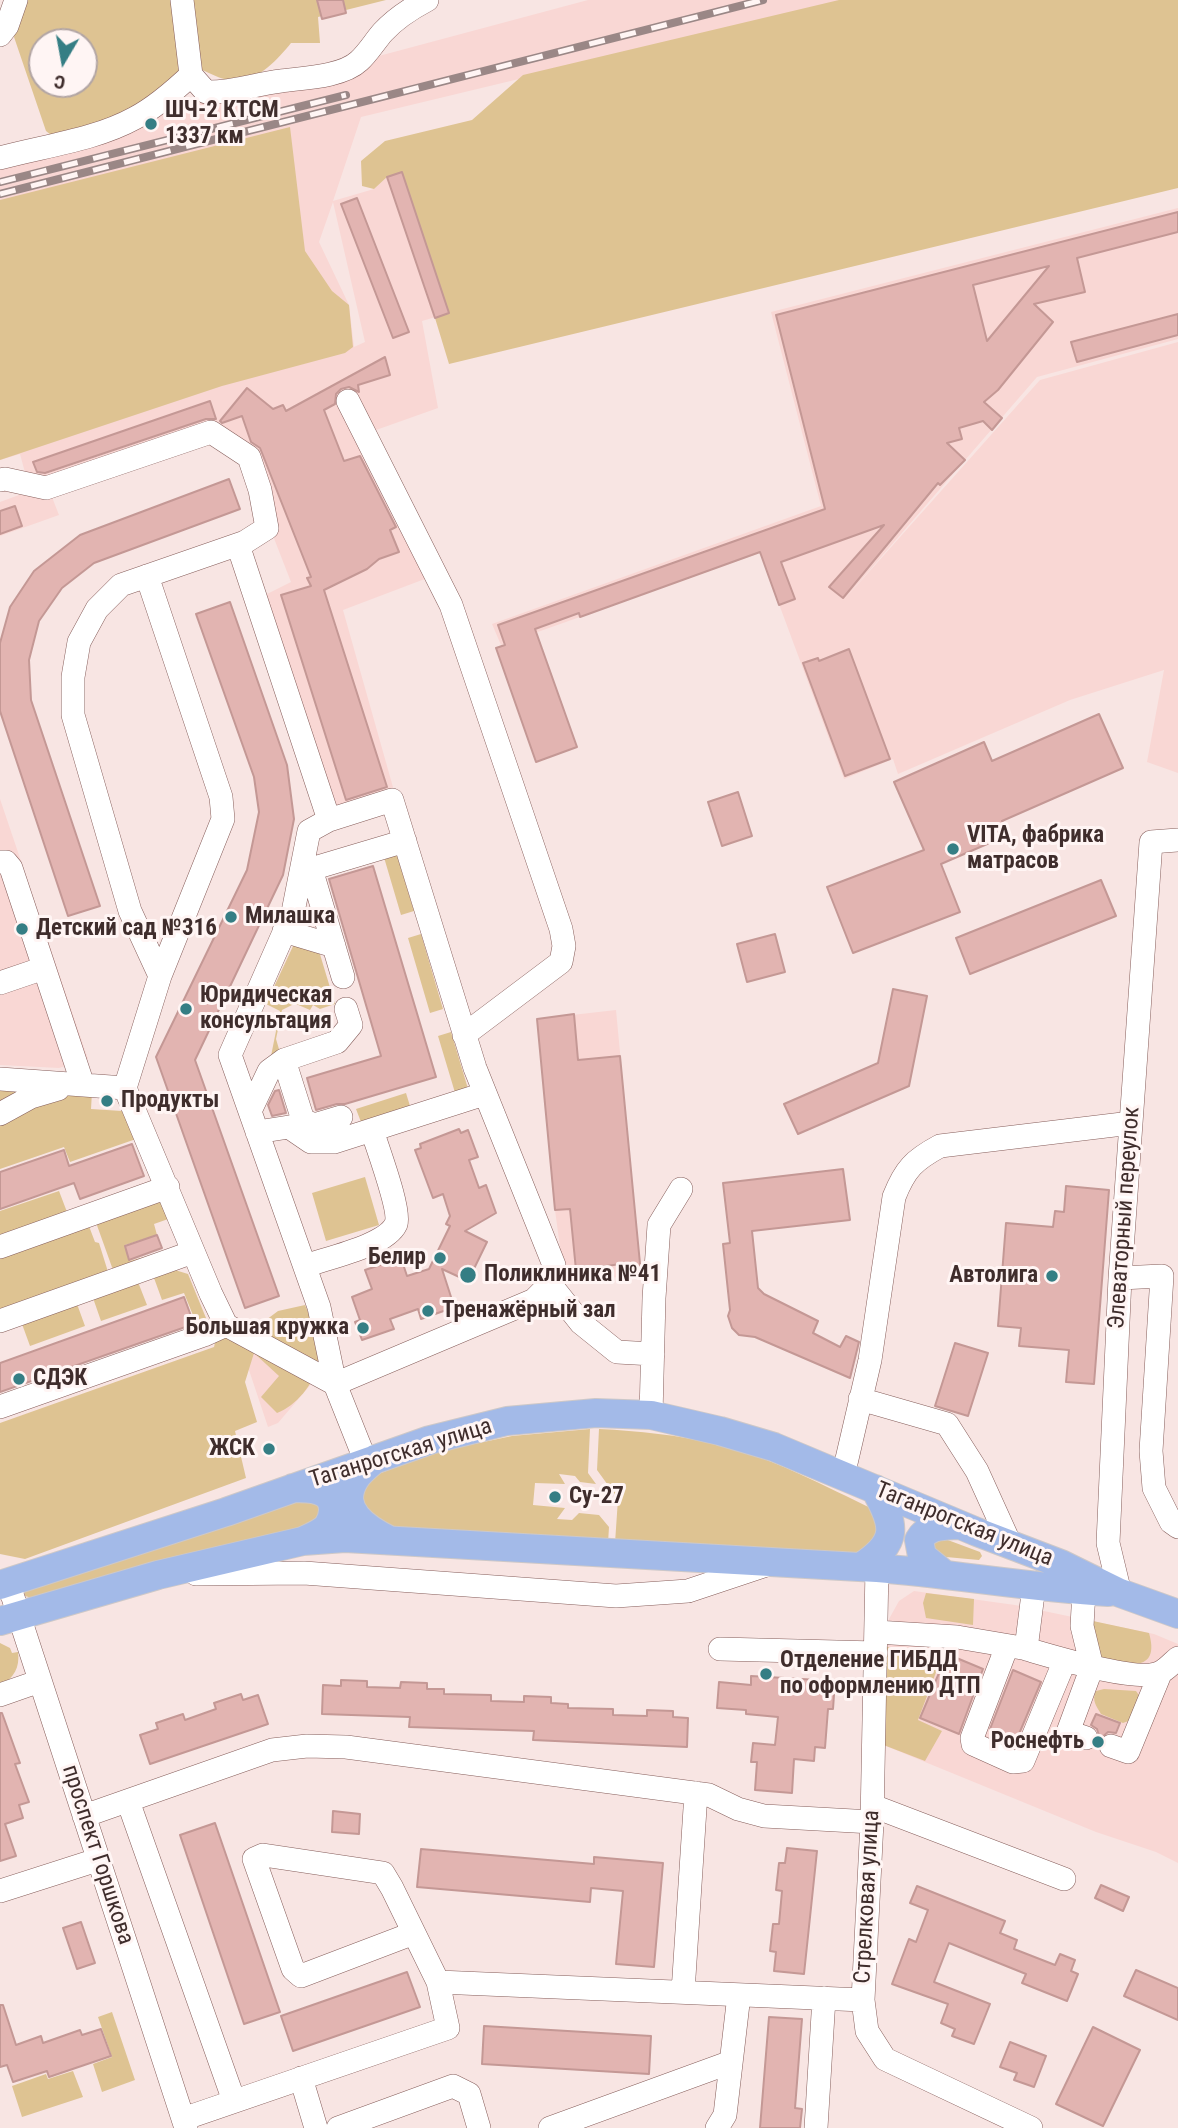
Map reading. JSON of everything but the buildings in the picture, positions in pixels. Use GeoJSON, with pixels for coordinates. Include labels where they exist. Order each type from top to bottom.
{"type":"FeatureCollection","features":[{"type":"Feature","properties":{"kind":"main road","name":"Таганрогская улица"},"geometry":{"type":"LineString","coordinates":[[6,1578],[290,1488],[430,1440],[507,1421],[597,1413],[651,1415],[774,1447],[1011,1546],[1061,1564],[1120,1593],[1178,1614]]}},
{"type":"Feature","properties":{"kind":"main road"},"geometry":{"type":"LineString","coordinates":[[370,1460],[355,1478],[351,1504],[359,1522],[389,1541]]}},
{"type":"Feature","properties":{"kind":"main road"},"geometry":{"type":"LineString","coordinates":[[290,1488],[311,1488],[326,1494],[334,1511],[324,1529],[303,1541]]}},
{"type":"Feature","properties":{"kind":"main road"},"geometry":{"type":"LineString","coordinates":[[869,1567],[890,1535],[891,1522],[875,1489]]}},
{"type":"Feature","properties":{"kind":"main road"},"geometry":{"type":"LineString","coordinates":[[944,1574],[922,1556],[919,1540],[923,1532],[934,1527],[960,1525]]}},
{"type":"Feature","properties":{"kind":"main road","name":"Таганрогская улица"},"geometry":{"type":"LineString","coordinates":[[9,1618],[158,1575],[303,1541],[345,1538],[869,1567],[1120,1593]]}},
{"type":"Feature","properties":{"kind":"street"},"geometry":{"type":"LineString","coordinates":[[0,35],[7,26],[16,0]]}},
{"type":"Feature","properties":{"kind":"street"},"geometry":{"type":"LineString","coordinates":[[182,0],[191,75],[206,92],[226,92],[282,80],[305,80],[357,64],[404,12],[427,0]]}},
{"type":"Feature","properties":{"kind":"street"},"geometry":{"type":"LineString","coordinates":[[0,158],[103,131],[131,120],[169,95],[191,75]]}},
{"type":"Feature","properties":{"kind":"street"},"geometry":{"type":"LineString","coordinates":[[348,401],[451,605],[561,929],[564,946],[561,962],[464,1035]]}},
{"type":"Feature","properties":{"kind":"street"},"geometry":{"type":"LineString","coordinates":[[0,480],[46,488],[211,432],[249,457],[260,490],[267,528],[238,545],[121,585],[97,609],[79,642],[73,677],[73,715],[130,911],[160,976]]}},
{"type":"Feature","properties":{"kind":"street"},"geometry":{"type":"LineString","coordinates":[[238,545],[329,820]]}},
{"type":"Feature","properties":{"kind":"street"},"geometry":{"type":"LineString","coordinates":[[147,576],[221,797],[223,819],[160,976],[125,1088],[226,1325],[335,1384]]}},
{"type":"Feature","properties":{"kind":"street"},"geometry":{"type":"LineString","coordinates":[[335,1384],[534,1300],[550,1284],[554,1265],[484,1094],[392,800],[329,820],[309,831],[293,912],[230,1055],[319,1307],[335,1384],[370,1460]]}},
{"type":"Feature","properties":{"kind":"street","name":"Элеваторный переулок"},"geometry":{"type":"LineString","coordinates":[[1120,1593],[1108,1543],[1120,1278],[1150,842],[1178,840]]}},
{"type":"Feature","properties":{"kind":"street"},"geometry":{"type":"LineString","coordinates":[[343,977],[311,869],[405,841]]}},
{"type":"Feature","properties":{"kind":"street"},"geometry":{"type":"LineString","coordinates":[[0,862],[6,862],[11,868],[44,968],[75,1084]]}},
{"type":"Feature","properties":{"kind":"street"},"geometry":{"type":"LineString","coordinates":[[284,931],[334,946]]}},
{"type":"Feature","properties":{"kind":"street"},"geometry":{"type":"LineString","coordinates":[[0,983],[44,968]]}},
{"type":"Feature","properties":{"kind":"street"},"geometry":{"type":"LineString","coordinates":[[254,1121],[269,1071],[284,1060],[337,1042],[351,1025],[346,1009]]}},
{"type":"Feature","properties":{"kind":"street"},"geometry":{"type":"LineString","coordinates":[[284,1060],[303,1120],[314,1125],[341,1118]]}},
{"type":"Feature","properties":{"kind":"street"},"geometry":{"type":"LineString","coordinates":[[0,1079],[125,1088]]}},
{"type":"Feature","properties":{"kind":"street"},"geometry":{"type":"LineString","coordinates":[[0,1114],[31,1097],[75,1084]]}},
{"type":"Feature","properties":{"kind":"street"},"geometry":{"type":"LineString","coordinates":[[254,1121],[289,1127],[311,1142],[334,1142],[484,1094]]}},
{"type":"Feature","properties":{"kind":"street"},"geometry":{"type":"LineString","coordinates":[[843,1476],[870,1360],[894,1197],[902,1177],[918,1158],[940,1146],[1131,1123]]}},
{"type":"Feature","properties":{"kind":"street"},"geometry":{"type":"LineString","coordinates":[[304,1265],[384,1238],[396,1223],[396,1207],[372,1130]]}},
{"type":"Feature","properties":{"kind":"street"},"geometry":{"type":"LineString","coordinates":[[0,1247],[168,1187]]}},
{"type":"Feature","properties":{"kind":"street"},"geometry":{"type":"LineString","coordinates":[[651,1415],[659,1225],[681,1189]]}},
{"type":"Feature","properties":{"kind":"street"},"geometry":{"type":"LineString","coordinates":[[0,1321],[194,1252]]}},
{"type":"Feature","properties":{"kind":"street"},"geometry":{"type":"LineString","coordinates":[[1120,1278],[1162,1276],[1152,1451],[1154,1488],[1171,1522],[1178,1527]]}},
{"type":"Feature","properties":{"kind":"street"},"geometry":{"type":"LineString","coordinates":[[550,1284],[581,1323],[617,1352],[653,1354]]}},
{"type":"Feature","properties":{"kind":"street"},"geometry":{"type":"LineString","coordinates":[[0,1407],[226,1325]]}},
{"type":"Feature","properties":{"kind":"street"},"geometry":{"type":"LineString","coordinates":[[860,1399],[947,1424],[977,1471],[1011,1546]]}},
{"type":"Feature","properties":{"kind":"street"},"geometry":{"type":"LineString","coordinates":[[158,1575],[304,1573],[616,1596],[688,1591],[775,1562]]}},
{"type":"Feature","properties":{"kind":"street","name":"Стрелковая улица"},"geometry":{"type":"LineString","coordinates":[[869,1567],[876,1642],[872,1814],[863,2000],[867,2031],[885,2059],[1031,2128]]}},
{"type":"Feature","properties":{"kind":"street","name":"проспект Горшкова"},"geometry":{"type":"LineString","coordinates":[[6,1578],[9,1618],[40,1681],[184,2123]]}},
{"type":"Feature","properties":{"kind":"street"},"geometry":{"type":"LineString","coordinates":[[1034,1586],[1016,1647],[971,1738],[973,1745],[1013,1762],[1023,1761],[1065,1660]]}},
{"type":"Feature","properties":{"kind":"street"},"geometry":{"type":"LineString","coordinates":[[1084,1591],[1082,1626],[1092,1667],[1068,1732],[1086,1738]]}},
{"type":"Feature","properties":{"kind":"street"},"geometry":{"type":"LineString","coordinates":[[720,1649],[957,1637],[1016,1647],[1092,1667],[1133,1674],[1160,1674]]}},
{"type":"Feature","properties":{"kind":"street"},"geometry":{"type":"LineString","coordinates":[[1111,1746],[1128,1752],[1160,1674],[1178,1658]]}},
{"type":"Feature","properties":{"kind":"street"},"geometry":{"type":"LineString","coordinates":[[0,1695],[40,1681]]}},
{"type":"Feature","properties":{"kind":"street"},"geometry":{"type":"LineString","coordinates":[[84,1816],[272,1750],[307,1746],[346,1747],[709,1795],[738,1809],[764,1816],[872,1814],[1064,1879]]}},
{"type":"Feature","properties":{"kind":"street"},"geometry":{"type":"LineString","coordinates":[[683,1993],[696,1793]]}},
{"type":"Feature","properties":{"kind":"street"},"geometry":{"type":"LineString","coordinates":[[128,1801],[234,2101]]}},
{"type":"Feature","properties":{"kind":"street"},"geometry":{"type":"LineString","coordinates":[[184,2123],[234,2101],[448,2028],[438,1982],[392,1888],[383,1873],[263,1855],[254,1859],[293,1969],[301,1976],[414,1933]]}},
{"type":"Feature","properties":{"kind":"street"},"geometry":{"type":"LineString","coordinates":[[0,1891],[97,1860]]}},
{"type":"Feature","properties":{"kind":"street"},"geometry":{"type":"LineString","coordinates":[[438,1982],[863,2000]]}},
{"type":"Feature","properties":{"kind":"street"},"geometry":{"type":"LineString","coordinates":[[717,2128],[725,2115],[739,1995]]}},
{"type":"Feature","properties":{"kind":"street"},"geometry":{"type":"LineString","coordinates":[[816,2128],[824,1998]]}},
{"type":"Feature","properties":{"kind":"street"},"geometry":{"type":"LineString","coordinates":[[550,2128],[732,2062]]}},
{"type":"Feature","properties":{"kind":"street"},"geometry":{"type":"LineString","coordinates":[[301,2078],[316,2128]]}},
{"type":"Feature","properties":{"kind":"street"},"geometry":{"type":"LineString","coordinates":[[338,2128],[453,2086],[469,2094],[480,2128]]}},
{"type":"Feature","properties":{"kind":"shaded area"},"geometry":{"type":"Polygon","coordinates":[[[22,0],[386,0],[318,17],[320,43],[291,43],[265,70],[240,81],[227,80],[200,69],[182,3],[172,14],[181,63],[180,72],[169,95],[56,139],[46,131],[35,98],[98,98],[98,28],[28,28],[28,78],[14,37],[22,0]]]}},
{"type":"Feature","properties":{"kind":"shaded area"},"geometry":{"type":"Polygon","coordinates":[[[588,0],[847,0],[361,117],[333,201],[374,189],[387,177],[402,172],[449,313],[422,321],[438,408],[362,435],[430,577],[343,610],[398,805],[334,825],[265,595],[291,582],[247,469],[211,437],[50,492],[59,515],[0,536],[0,502],[30,491],[20,454],[0,460],[0,153],[278,83],[588,0]],[[333,202],[319,242],[349,305],[354,347],[365,342],[333,202]]]}},
{"type":"Feature","properties":{"kind":"shaded area"},"geometry":{"type":"Polygon","coordinates":[[[839,0],[1178,0],[1178,188],[449,364],[435,318],[449,313],[402,172],[387,177],[374,189],[362,186],[361,161],[385,141],[472,120],[523,75],[839,0]]]}},
{"type":"Feature","properties":{"kind":"shaded area"},"geometry":{"type":"Polygon","coordinates":[[[290,127],[305,251],[332,291],[349,305],[353,347],[345,353],[222,386],[0,460],[0,200],[290,127]]]}},
{"type":"Feature","properties":{"kind":"shaded area"},"geometry":{"type":"Polygon","coordinates":[[[1178,208],[1178,339],[1037,377],[843,601],[1040,380],[1178,342],[1178,773],[1147,762],[1164,670],[1070,700],[898,774],[893,759],[844,779],[760,553],[501,645],[492,624],[821,506],[771,312],[1178,208]]]}},
{"type":"Feature","properties":{"kind":"shaded area","name":"Детский сад №316"},"geometry":{"type":"Polygon","coordinates":[[[0,799],[88,1059],[59,1068],[0,1065],[0,799]]]}},
{"type":"Feature","properties":{"kind":"shaded area"},"geometry":{"type":"Polygon","coordinates":[[[383,854],[397,855],[414,911],[401,915],[383,854]]]}},
{"type":"Feature","properties":{"kind":"shaded area"},"geometry":{"type":"Polygon","coordinates":[[[421,934],[443,1009],[430,1013],[408,938],[421,934]]]}},
{"type":"Feature","properties":{"kind":"shaded area"},"geometry":{"type":"Polygon","coordinates":[[[294,944],[319,951],[335,1004],[320,1009],[313,1005],[310,1010],[282,998],[294,1004],[282,1010],[276,1039],[281,1056],[269,1066],[280,1011],[266,1004],[294,944]]]}},
{"type":"Feature","properties":{"kind":"shaded area"},"geometry":{"type":"Polygon","coordinates":[[[616,1010],[641,1274],[565,1284],[555,1210],[537,1019],[616,1010]]]}},
{"type":"Feature","properties":{"kind":"shaded area"},"geometry":{"type":"Polygon","coordinates":[[[451,1032],[469,1092],[456,1096],[438,1036],[451,1032]]]}},
{"type":"Feature","properties":{"kind":"shaded area"},"geometry":{"type":"Polygon","coordinates":[[[0,1087],[92,1092],[91,1109],[122,1111],[136,1139],[70,1162],[64,1147],[0,1169],[0,1087]]]}},
{"type":"Feature","properties":{"kind":"shaded area"},"geometry":{"type":"Polygon","coordinates":[[[406,1093],[410,1106],[361,1122],[356,1109],[406,1093]]]}},
{"type":"Feature","properties":{"kind":"shaded area"},"geometry":{"type":"Polygon","coordinates":[[[365,1177],[379,1225],[326,1241],[312,1193],[365,1177]]]}},
{"type":"Feature","properties":{"kind":"shaded area"},"geometry":{"type":"Polygon","coordinates":[[[59,1191],[67,1212],[0,1236],[0,1211],[59,1191]]]}},
{"type":"Feature","properties":{"kind":"shaded area"},"geometry":{"type":"Polygon","coordinates":[[[153,1201],[161,1203],[171,1218],[154,1224],[157,1235],[125,1245],[130,1261],[164,1251],[113,1270],[94,1217],[153,1201]]]}},
{"type":"Feature","properties":{"kind":"shaded area"},"geometry":{"type":"Polygon","coordinates":[[[87,1221],[95,1242],[99,1243],[109,1275],[0,1312],[0,1251],[87,1221]]]}},
{"type":"Feature","properties":{"kind":"shaded area"},"geometry":{"type":"Polygon","coordinates":[[[175,1270],[188,1274],[206,1318],[207,1323],[199,1330],[184,1293],[162,1300],[154,1278],[175,1270]]]}},
{"type":"Feature","properties":{"kind":"shaded area"},"geometry":{"type":"Polygon","coordinates":[[[138,1282],[147,1305],[101,1321],[93,1298],[138,1282]]]}},
{"type":"Feature","properties":{"kind":"shaded area"},"geometry":{"type":"Polygon","coordinates":[[[77,1304],[85,1326],[30,1346],[22,1324],[77,1304]]]}},
{"type":"Feature","properties":{"kind":"shaded area"},"geometry":{"type":"Polygon","coordinates":[[[305,1305],[315,1334],[318,1364],[313,1379],[303,1393],[284,1410],[277,1413],[261,1397],[279,1376],[254,1353],[245,1382],[257,1422],[235,1431],[246,1478],[25,1559],[0,1554],[0,1423],[214,1347],[218,1331],[254,1329],[278,1311],[305,1305]]]}},
{"type":"Feature","properties":{"kind":"shaded area"},"geometry":{"type":"Polygon","coordinates":[[[257,1351],[312,1383],[278,1423],[268,1427],[244,1355],[257,1351]]]}},
{"type":"Feature","properties":{"kind":"shaded area"},"geometry":{"type":"Polygon","coordinates":[[[590,1429],[588,1473],[596,1484],[580,1482],[575,1476],[559,1474],[565,1484],[535,1483],[533,1505],[565,1508],[557,1519],[572,1520],[579,1513],[599,1515],[609,1527],[608,1543],[373,1527],[357,1495],[373,1476],[436,1452],[512,1436],[590,1429]]]}},
{"type":"Feature","properties":{"kind":"shaded area"},"geometry":{"type":"Polygon","coordinates":[[[599,1429],[658,1434],[716,1444],[757,1456],[817,1482],[875,1510],[883,1521],[870,1556],[615,1543],[618,1499],[597,1470],[599,1429]]]}},
{"type":"Feature","properties":{"kind":"shaded area"},"geometry":{"type":"Polygon","coordinates":[[[317,1495],[327,1522],[32,1598],[25,1596],[24,1590],[317,1495]]]}},
{"type":"Feature","properties":{"kind":"shaded area"},"geometry":{"type":"Polygon","coordinates":[[[937,1536],[980,1552],[982,1556],[979,1560],[935,1556],[930,1542],[937,1536]]]}},
{"type":"Feature","properties":{"kind":"shaded area"},"geometry":{"type":"Polygon","coordinates":[[[914,1591],[1015,1605],[1154,1634],[1178,1644],[1178,1863],[881,1744],[889,1619],[899,1601],[914,1591]]]}},
{"type":"Feature","properties":{"kind":"shaded area"},"geometry":{"type":"Polygon","coordinates":[[[926,1593],[974,1599],[973,1625],[926,1618],[923,1603],[926,1593]]]}},
{"type":"Feature","properties":{"kind":"shaded area"},"geometry":{"type":"Polygon","coordinates":[[[1093,1621],[1149,1633],[1150,1655],[1138,1664],[1100,1659],[1093,1621]]]}},
{"type":"Feature","properties":{"kind":"shaded area"},"geometry":{"type":"Polygon","coordinates":[[[0,1643],[10,1648],[12,1653],[18,1652],[18,1663],[9,1680],[0,1687],[0,1643]]]}},
{"type":"Feature","properties":{"kind":"shaded area"},"geometry":{"type":"Polygon","coordinates":[[[887,1647],[944,1651],[918,1720],[942,1731],[925,1761],[881,1744],[887,1647]]]}},
{"type":"Feature","properties":{"kind":"shaded area"},"geometry":{"type":"Polygon","coordinates":[[[1096,1691],[1136,1691],[1141,1698],[1131,1720],[1123,1723],[1101,1714],[1094,1697],[1096,1691]]]}},
{"type":"Feature","properties":{"kind":"shaded area"},"geometry":{"type":"Polygon","coordinates":[[[112,2012],[135,2080],[102,2092],[93,2064],[112,2057],[98,2017],[112,2012]]]}},
{"type":"Feature","properties":{"kind":"shaded area"},"geometry":{"type":"Polygon","coordinates":[[[73,2071],[83,2097],[22,2117],[12,2086],[46,2074],[48,2079],[73,2071]]]}},
{"type":"Feature","properties":{"kind":"railway"},"geometry":{"type":"LineString","coordinates":[[0,194],[763,0]]}},
{"type":"Feature","properties":{"kind":"railway"},"geometry":{"type":"LineString","coordinates":[[0,182],[346,95]]}},
{"type":"Feature","properties":{"kind":"place","name":"ШЧ-2 КТСМ 1337 км"},"geometry":{"type":"Point","coordinates":[151,124]}},
{"type":"Feature","properties":{"kind":"place","name":"VITA, фабрика матрасов"},"geometry":{"type":"Point","coordinates":[953,849]}},
{"type":"Feature","properties":{"kind":"place","name":"Милашка"},"geometry":{"type":"Point","coordinates":[231,917]}},
{"type":"Feature","properties":{"kind":"place","name":"Детский сад №316"},"geometry":{"type":"Point","coordinates":[22,929]}},
{"type":"Feature","properties":{"kind":"place","name":"Юридическая консультация"},"geometry":{"type":"Point","coordinates":[186,1009]}},
{"type":"Feature","properties":{"kind":"place","name":"Продукты"},"geometry":{"type":"Point","coordinates":[107,1101]}},
{"type":"Feature","properties":{"kind":"place","name":"Белир"},"geometry":{"type":"Point","coordinates":[440,1258]}},
{"type":"Feature","properties":{"kind":"place","name":"Поликлиника №41"},"geometry":{"type":"Point","coordinates":[468,1275]}},
{"type":"Feature","properties":{"kind":"place","name":"Автолига"},"geometry":{"type":"Point","coordinates":[1052,1276]}},
{"type":"Feature","properties":{"kind":"place","name":"Тренажёрный зал"},"geometry":{"type":"Point","coordinates":[428,1311]}},
{"type":"Feature","properties":{"kind":"place","name":"Большая кружка"},"geometry":{"type":"Point","coordinates":[363,1328]}},
{"type":"Feature","properties":{"kind":"place","name":"СДЭК"},"geometry":{"type":"Point","coordinates":[19,1379]}},
{"type":"Feature","properties":{"kind":"place","name":"ЖСК"},"geometry":{"type":"Point","coordinates":[269,1449]}},
{"type":"Feature","properties":{"kind":"place","name":"Су-27"},"geometry":{"type":"Point","coordinates":[555,1497]}},
{"type":"Feature","properties":{"kind":"place","name":"Отделение ГИБДД по оформлению ДТП"},"geometry":{"type":"Point","coordinates":[766,1674]}},
{"type":"Feature","properties":{"kind":"place","name":"Роснефть"},"geometry":{"type":"Point","coordinates":[1098,1742]}}]}
